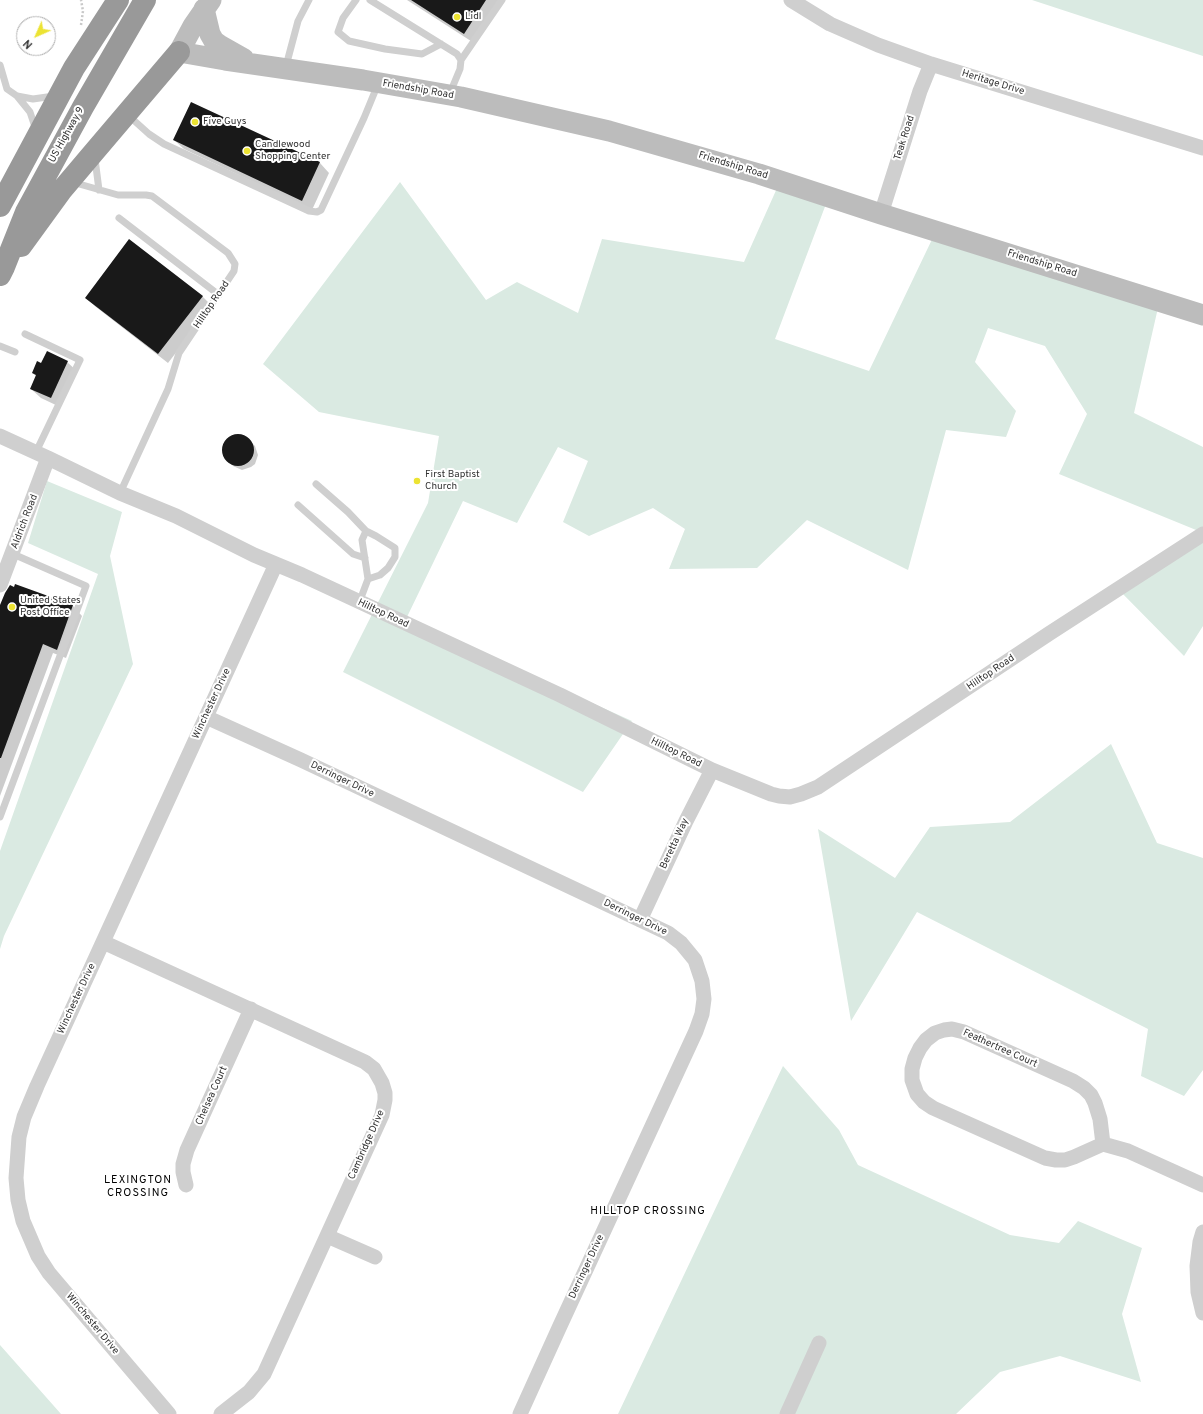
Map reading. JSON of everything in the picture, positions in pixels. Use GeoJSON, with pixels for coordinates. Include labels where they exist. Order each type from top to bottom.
{"type":"FeatureCollection","features":[{"type":"Feature","properties":{"kind":"highway"},"geometry":{"type":"LineString","coordinates":[[0,206],[74,68],[118,0]]}},
{"type":"Feature","properties":{"kind":"highway","name":"US Highway 9"},"geometry":{"type":"LineString","coordinates":[[2,271],[26,212],[83,107],[145,0]]}},
{"type":"Feature","properties":{"kind":"highway"},"geometry":{"type":"LineString","coordinates":[[2,271],[69,182],[179,52]]}},
{"type":"Feature","properties":{"kind":"street","name":"Heritage Drive"},"geometry":{"type":"LineString","coordinates":[[790,0],[830,24],[854,35],[931,64],[1203,148]]}},
{"type":"Feature","properties":{"kind":"street","name":"Friendship Road"},"geometry":{"type":"LineString","coordinates":[[207,5],[210,34],[214,41],[251,64]]}},
{"type":"Feature","properties":{"kind":"street"},"geometry":{"type":"LineString","coordinates":[[179,52],[193,26],[207,5]]}},
{"type":"Feature","properties":{"kind":"street","name":"Friendship Road"},"geometry":{"type":"LineString","coordinates":[[179,52],[363,80],[462,97],[638,139],[759,174],[1203,315]]}},
{"type":"Feature","properties":{"kind":"street","name":"Teak Road"},"geometry":{"type":"LineString","coordinates":[[881,214],[920,91],[931,64]]}},
{"type":"Feature","properties":{"kind":"street","name":"Hilltop Road"},"geometry":{"type":"LineString","coordinates":[[0,436],[120,493],[176,516],[359,603],[560,695],[712,770],[771,794],[790,797],[818,787],[1056,629],[1203,534]]}},
{"type":"Feature","properties":{"kind":"street","name":"Aldrich Road"},"geometry":{"type":"LineString","coordinates":[[0,584],[13,554],[42,455]]}},
{"type":"Feature","properties":{"kind":"street","name":"Winchester Drive"},"geometry":{"type":"LineString","coordinates":[[169,1414],[49,1273],[38,1256],[23,1221],[18,1200],[16,1178],[19,1137],[24,1117],[276,564]]}},
{"type":"Feature","properties":{"kind":"street","name":"Derringer Drive"},"geometry":{"type":"LineString","coordinates":[[206,717],[301,760],[668,933],[681,943],[694,960],[702,981],[704,999],[702,1014],[696,1032],[520,1414]]}},
{"type":"Feature","properties":{"kind":"street","name":"Beretta Way"},"geometry":{"type":"LineString","coordinates":[[640,920],[686,821],[712,770]]}},
{"type":"Feature","properties":{"kind":"street","name":"Cambridge Drive"},"geometry":{"type":"LineString","coordinates":[[103,942],[365,1062],[374,1070],[382,1083],[385,1093],[382,1115],[264,1374],[249,1392],[221,1414]]}},
{"type":"Feature","properties":{"kind":"street","name":"Chelsea Court"},"geometry":{"type":"LineString","coordinates":[[186,1185],[183,1164],[187,1150],[251,1009]]}},
{"type":"Feature","properties":{"kind":"street","name":"Feathertree Court"},"geometry":{"type":"LineString","coordinates":[[952,1029],[964,1032],[1073,1081],[1084,1088],[1091,1095],[1095,1103],[1100,1119],[1102,1144],[1065,1160],[1045,1158],[933,1108],[924,1102],[917,1094],[912,1080],[912,1069],[920,1048],[926,1040],[935,1033],[952,1029]]}},
{"type":"Feature","properties":{"kind":"street"},"geometry":{"type":"LineString","coordinates":[[1102,1144],[1128,1151],[1203,1185]]}},
{"type":"Feature","properties":{"kind":"street"},"geometry":{"type":"LineString","coordinates":[[1203,1232],[1200,1242],[1197,1266],[1198,1292],[1203,1312]]}},
{"type":"Feature","properties":{"kind":"street"},"geometry":{"type":"LineString","coordinates":[[326,1236],[375,1257]]}},
{"type":"Feature","properties":{"kind":"street"},"geometry":{"type":"LineString","coordinates":[[787,1414],[819,1343]]}},
{"type":"Feature","properties":{"kind":"lane"},"geometry":{"type":"LineString","coordinates":[[285,68],[298,21],[309,0]]}},
{"type":"Feature","properties":{"kind":"lane"},"geometry":{"type":"LineString","coordinates":[[356,0],[344,18],[338,32],[349,41],[385,49],[422,54],[441,44]]}},
{"type":"Feature","properties":{"kind":"lane"},"geometry":{"type":"LineString","coordinates":[[370,0],[457,54],[461,60]]}},
{"type":"Feature","properties":{"kind":"lane"},"geometry":{"type":"LineString","coordinates":[[449,95],[460,69],[461,60],[502,0]]}},
{"type":"Feature","properties":{"kind":"lane"},"geometry":{"type":"LineString","coordinates":[[0,65],[7,89],[17,96],[30,112],[38,136]]}},
{"type":"Feature","properties":{"kind":"lane"},"geometry":{"type":"LineString","coordinates":[[126,113],[149,134],[164,144],[309,211],[317,212],[321,210],[379,83]]}},
{"type":"Feature","properties":{"kind":"lane"},"geometry":{"type":"LineString","coordinates":[[17,96],[33,99],[60,95]]}},
{"type":"Feature","properties":{"kind":"lane"},"geometry":{"type":"LineString","coordinates":[[94,152],[99,190]]}},
{"type":"Feature","properties":{"kind":"lane","name":"Hilltop Road"},"geometry":{"type":"LineString","coordinates":[[69,182],[118,195],[146,194],[152,196],[228,252],[235,264],[234,271],[219,295],[179,353],[168,389],[120,493]]}},
{"type":"Feature","properties":{"kind":"lane"},"geometry":{"type":"LineString","coordinates":[[119,218],[219,295]]}},
{"type":"Feature","properties":{"kind":"lane"},"geometry":{"type":"LineString","coordinates":[[25,334],[80,360],[42,455]]}},
{"type":"Feature","properties":{"kind":"lane"},"geometry":{"type":"LineString","coordinates":[[1,344],[14,352]]}},
{"type":"Feature","properties":{"kind":"lane"},"geometry":{"type":"LineString","coordinates":[[316,484],[348,512],[366,531],[394,548],[395,557],[388,568],[380,575],[368,579]]}},
{"type":"Feature","properties":{"kind":"lane"},"geometry":{"type":"LineString","coordinates":[[298,505],[353,554],[365,558]]}},
{"type":"Feature","properties":{"kind":"lane"},"geometry":{"type":"LineString","coordinates":[[359,603],[368,579],[362,540],[366,531]]}},
{"type":"Feature","properties":{"kind":"lane"},"geometry":{"type":"LineString","coordinates":[[0,817],[86,586],[13,554]]}},
{"type":"Feature","properties":{"kind":"shaded area"},"geometry":{"type":"Polygon","coordinates":[[[1032,0],[1203,0],[1203,56],[1032,0]]]}},
{"type":"Feature","properties":{"kind":"shaded area"},"geometry":{"type":"Polygon","coordinates":[[[782,177],[829,196],[775,339],[869,371],[937,229],[1160,299],[1134,413],[1203,447],[1203,626],[1184,656],[1117,588],[1201,532],[1059,474],[1087,414],[1045,346],[988,328],[975,362],[1016,411],[1006,437],[946,430],[908,570],[807,520],[757,568],[669,569],[685,529],[653,508],[589,536],[563,522],[588,461],[558,447],[517,523],[463,501],[406,619],[632,721],[583,792],[343,672],[428,503],[439,436],[319,412],[263,364],[400,182],[486,300],[517,282],[578,313],[602,239],[744,262],[782,177]]]}},
{"type":"Feature","properties":{"kind":"shaded area"},"geometry":{"type":"Polygon","coordinates":[[[47,481],[122,512],[110,556],[133,664],[4,936],[0,949],[0,851],[98,574],[28,543],[47,481]]]}},
{"type":"Feature","properties":{"kind":"shaded area"},"geometry":{"type":"Polygon","coordinates":[[[1111,744],[1157,843],[1203,858],[1203,1070],[1184,1096],[1141,1076],[1148,1029],[917,912],[851,1021],[818,829],[895,878],[930,827],[1010,822],[1111,744]]]}},
{"type":"Feature","properties":{"kind":"shaded area"},"geometry":{"type":"Polygon","coordinates":[[[783,1066],[839,1130],[858,1165],[1010,1235],[1059,1243],[1078,1221],[1142,1248],[1122,1314],[1141,1382],[1060,1356],[1000,1372],[956,1414],[618,1414],[783,1066]]]}},
{"type":"Feature","properties":{"kind":"shaded area"},"geometry":{"type":"Polygon","coordinates":[[[0,1345],[61,1414],[0,1414],[0,1345]]]}},
{"type":"Feature","properties":{"kind":"building","name":"Lidl"},"geometry":{"type":"Polygon","coordinates":[[[411,0],[486,0],[464,34],[411,0]]]}},
{"type":"Feature","properties":{"kind":"building","name":"Candlewood Shopping Center"},"geometry":{"type":"Polygon","coordinates":[[[191,102],[320,162],[302,201],[173,140],[191,102]]]}},
{"type":"Feature","properties":{"kind":"building"},"geometry":{"type":"Polygon","coordinates":[[[129,239],[203,296],[158,354],[85,298],[129,239]]]}},
{"type":"Feature","properties":{"kind":"building"},"geometry":{"type":"Polygon","coordinates":[[[47,351],[68,361],[51,398],[30,389],[36,375],[32,373],[37,361],[41,363],[47,351]]]}},
{"type":"Feature","properties":{"kind":"building"},"geometry":{"type":"Polygon","coordinates":[[[235,434],[241,434],[251,441],[254,450],[253,456],[247,463],[241,466],[235,466],[225,459],[222,453],[222,447],[229,437],[235,434]]]}},
{"type":"Feature","properties":{"kind":"building"},"geometry":{"type":"Polygon","coordinates":[[[15,584],[73,605],[57,650],[43,644],[0,758],[0,605],[10,585],[14,587],[15,584]]]}},
{"type":"Feature","properties":{"kind":"place","name":"Lidl"},"geometry":{"type":"Point","coordinates":[457,17]}},
{"type":"Feature","properties":{"kind":"place","name":"Five Guys"},"geometry":{"type":"Point","coordinates":[195,122]}},
{"type":"Feature","properties":{"kind":"place","name":"Candlewood Shopping Center"},"geometry":{"type":"Point","coordinates":[247,151]}},
{"type":"Feature","properties":{"kind":"place","name":"First Baptist Church"},"geometry":{"type":"Point","coordinates":[417,481]}},
{"type":"Feature","properties":{"kind":"place","name":"United States Post Office"},"geometry":{"type":"Point","coordinates":[12,607]}},
{"type":"Feature","properties":{"kind":"district","name":"LEXINGTON CROSSING"},"geometry":{"type":"Point","coordinates":[138,1187]}},
{"type":"Feature","properties":{"kind":"district","name":"HILLTOP CROSSING"},"geometry":{"type":"Point","coordinates":[648,1212]}}]}
